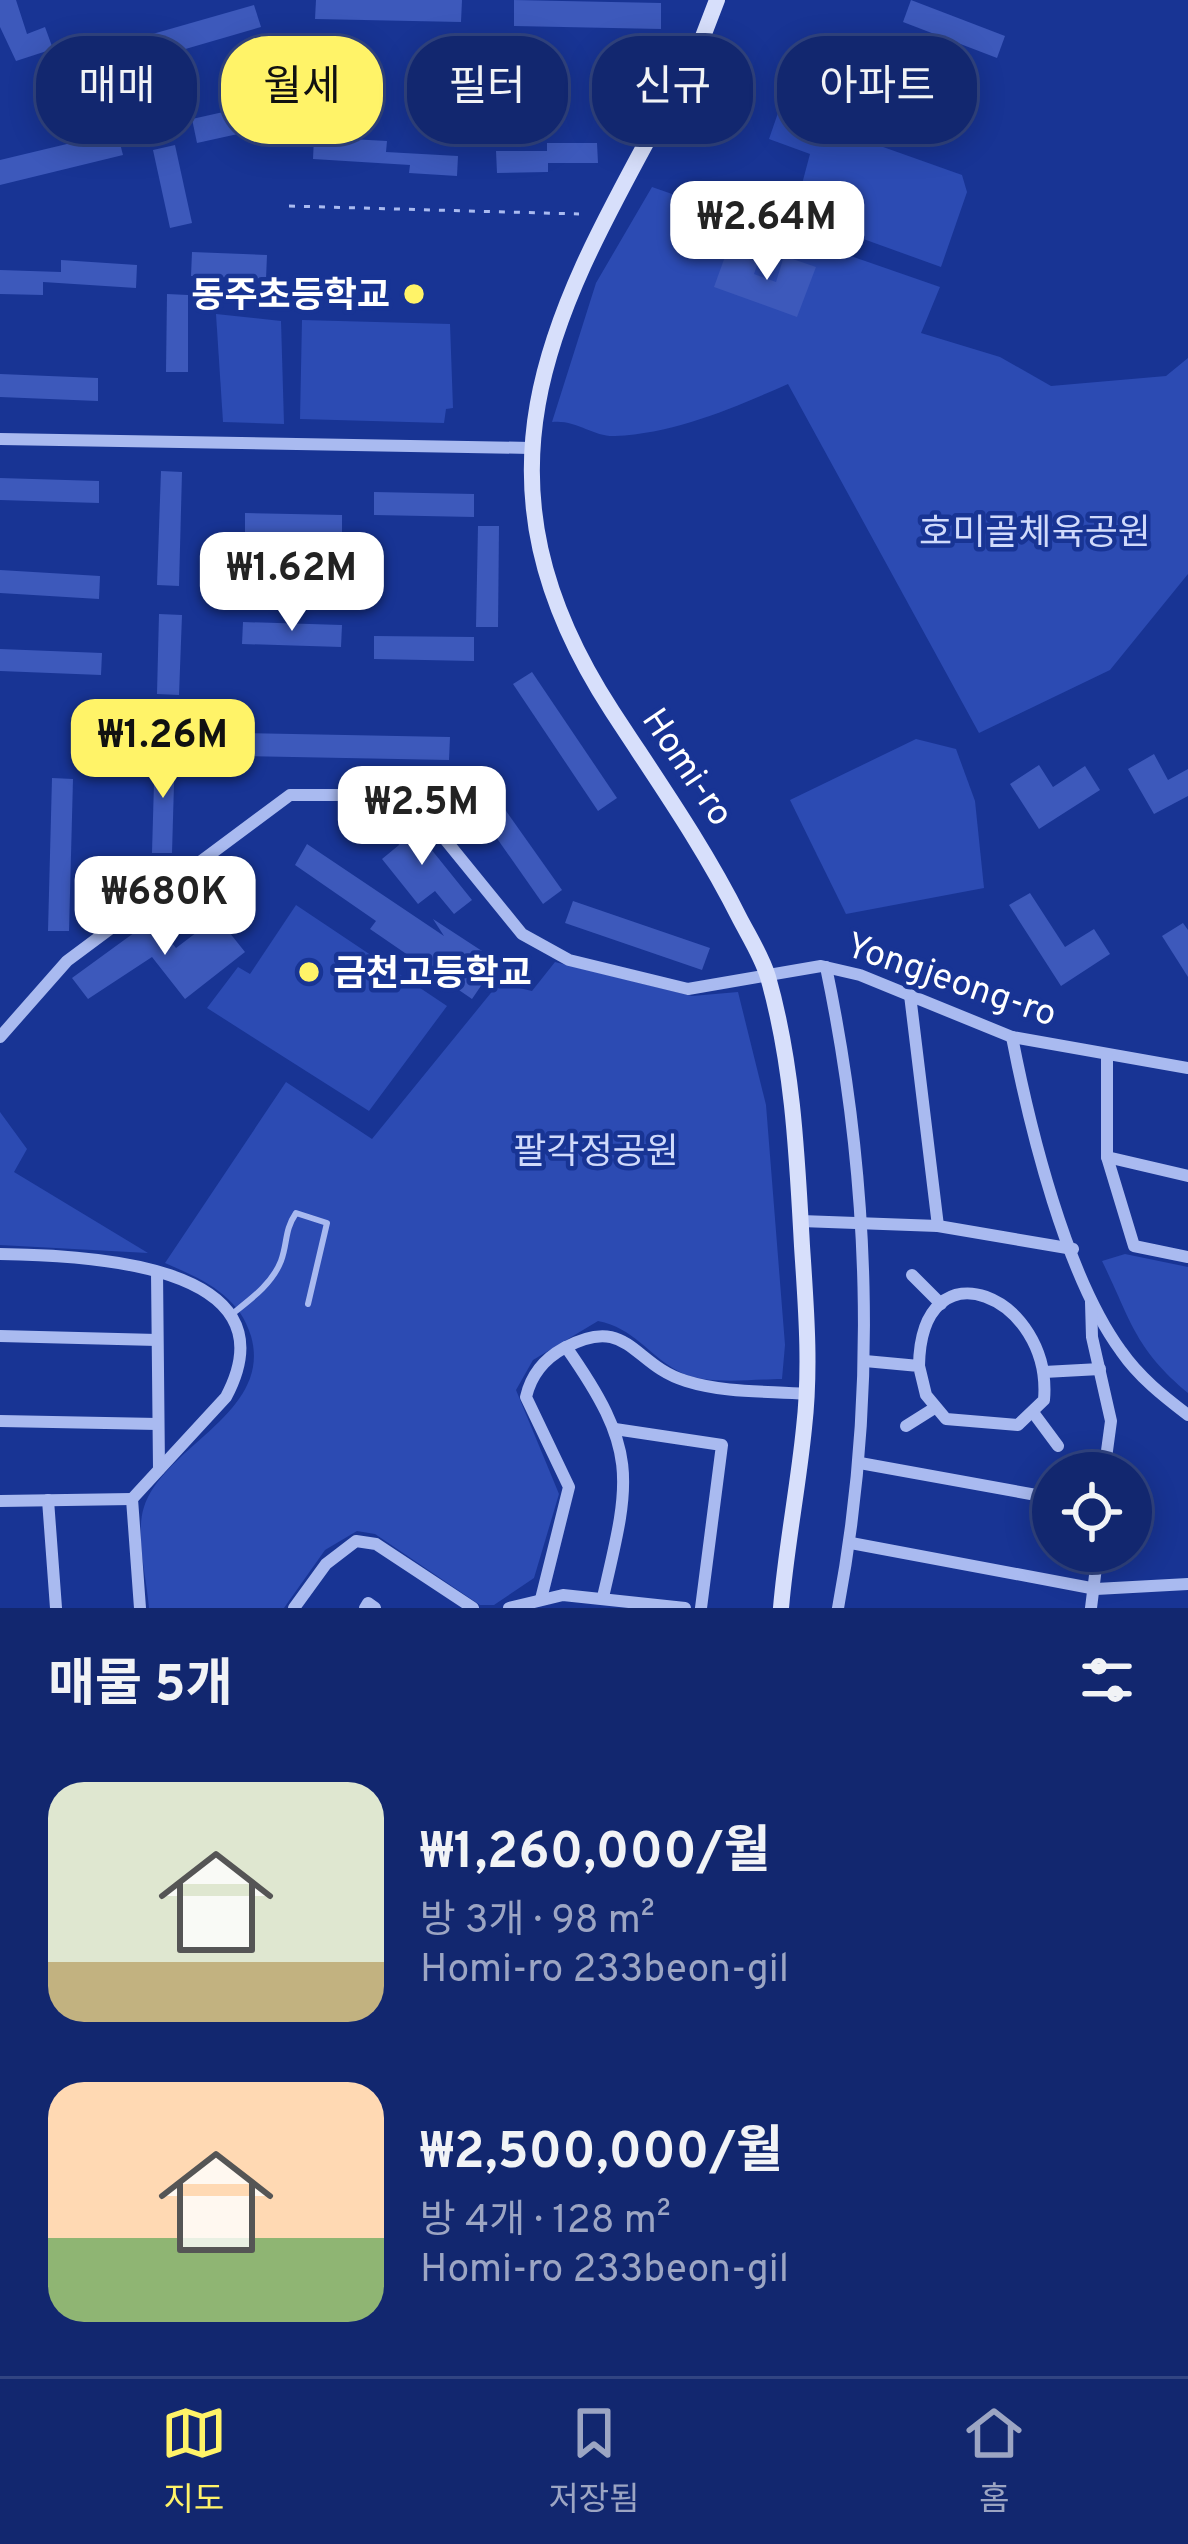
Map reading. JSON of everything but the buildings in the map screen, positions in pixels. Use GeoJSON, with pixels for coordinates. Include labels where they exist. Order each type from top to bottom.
{"type":"FeatureCollection","features":[{"type":"Feature","properties":{"kind":"street","name":"Homi-ro"},"geometry":{"type":"LineString","coordinates":[[717,0],[702,39],[560,312],[539,378],[531,448],[542,557],[560,618],[610,707],[701,840],[767,973],[794,1100],[806,1394],[781,1608]]}},
{"type":"Feature","properties":{"kind":"street"},"geometry":{"type":"LineString","coordinates":[[0,439],[531,448]]}},
{"type":"Feature","properties":{"kind":"street","name":"Yongjeong-ro"},"geometry":{"type":"LineString","coordinates":[[0,1037],[67,961],[290,795],[409,795],[523,934],[569,960],[688,989],[826,967],[1012,1036],[1188,1068]]}},
{"type":"Feature","properties":{"kind":"street"},"geometry":{"type":"LineString","coordinates":[[826,967],[849,1101],[865,1361],[860,1463],[838,1608]]}},
{"type":"Feature","properties":{"kind":"street"},"geometry":{"type":"LineString","coordinates":[[910,995],[938,1226]]}},
{"type":"Feature","properties":{"kind":"street"},"geometry":{"type":"LineString","coordinates":[[1012,1036],[1028,1115],[1090,1301],[1111,1421],[1107,1452]]}},
{"type":"Feature","properties":{"kind":"street"},"geometry":{"type":"LineString","coordinates":[[1107,1056],[1107,1157],[1133,1246],[1188,1257]]}},
{"type":"Feature","properties":{"kind":"street"},"geometry":{"type":"LineString","coordinates":[[1107,1157],[1188,1176]]}},
{"type":"Feature","properties":{"kind":"street"},"geometry":{"type":"LineString","coordinates":[[801,1221],[938,1226],[1073,1249]]}},
{"type":"Feature","properties":{"kind":"street"},"geometry":{"type":"LineString","coordinates":[[0,1254],[94,1255],[157,1272],[212,1297],[232,1314],[242,1348],[237,1376],[226,1396],[132,1499],[0,1501]]}},
{"type":"Feature","properties":{"kind":"street"},"geometry":{"type":"LineString","coordinates":[[157,1272],[159,1470]]}},
{"type":"Feature","properties":{"kind":"street"},"geometry":{"type":"LineString","coordinates":[[912,1276],[940,1304]]}},
{"type":"Feature","properties":{"kind":"street"},"geometry":{"type":"LineString","coordinates":[[971,1292],[1005,1303],[1030,1334],[1044,1372],[1044,1400],[1035,1414],[1018,1425],[946,1419],[933,1408],[919,1366],[927,1322],[940,1304],[971,1292]]}},
{"type":"Feature","properties":{"kind":"street"},"geometry":{"type":"LineString","coordinates":[[1090,1301],[1135,1368],[1188,1415]]}},
{"type":"Feature","properties":{"kind":"street"},"geometry":{"type":"LineString","coordinates":[[541,1599],[569,1487],[526,1397],[542,1364],[593,1333],[610,1335],[680,1380],[806,1394]]}},
{"type":"Feature","properties":{"kind":"street"},"geometry":{"type":"LineString","coordinates":[[0,1336],[158,1340]]}},
{"type":"Feature","properties":{"kind":"street"},"geometry":{"type":"LineString","coordinates":[[566,1347],[615,1429],[627,1493],[603,1597]]}},
{"type":"Feature","properties":{"kind":"street"},"geometry":{"type":"LineString","coordinates":[[865,1361],[919,1366]]}},
{"type":"Feature","properties":{"kind":"street"},"geometry":{"type":"LineString","coordinates":[[1044,1372],[1100,1369]]}},
{"type":"Feature","properties":{"kind":"street"},"geometry":{"type":"LineString","coordinates":[[906,1426],[933,1408]]}},
{"type":"Feature","properties":{"kind":"street"},"geometry":{"type":"LineString","coordinates":[[1035,1414],[1058,1446]]}},
{"type":"Feature","properties":{"kind":"street"},"geometry":{"type":"LineString","coordinates":[[0,1421],[158,1424]]}},
{"type":"Feature","properties":{"kind":"street"},"geometry":{"type":"LineString","coordinates":[[615,1429],[722,1445],[700,1608]]}},
{"type":"Feature","properties":{"kind":"street"},"geometry":{"type":"LineString","coordinates":[[860,1463],[1032,1494]]}},
{"type":"Feature","properties":{"kind":"street"},"geometry":{"type":"LineString","coordinates":[[132,1499],[140,1608]]}},
{"type":"Feature","properties":{"kind":"street"},"geometry":{"type":"LineString","coordinates":[[48,1500],[56,1608]]}},
{"type":"Feature","properties":{"kind":"street"},"geometry":{"type":"LineString","coordinates":[[294,1608],[326,1564],[356,1541],[376,1544],[473,1608]]}},
{"type":"Feature","properties":{"kind":"street"},"geometry":{"type":"LineString","coordinates":[[850,1543],[1096,1589],[1188,1584]]}},
{"type":"Feature","properties":{"kind":"street"},"geometry":{"type":"LineString","coordinates":[[1091,1608],[1096,1572]]}},
{"type":"Feature","properties":{"kind":"street"},"geometry":{"type":"LineString","coordinates":[[509,1608],[541,1599],[603,1597],[686,1608]]}},
{"type":"Feature","properties":{"kind":"street"},"geometry":{"type":"LineString","coordinates":[[365,1608],[368,1604],[375,1608]]}},
{"type":"Feature","properties":{"kind":"lane"},"geometry":{"type":"LineString","coordinates":[[232,1314],[267,1283],[280,1262],[284,1231],[296,1213],[327,1222],[308,1304]]}},
{"type":"Feature","properties":{"kind":"path"},"geometry":{"type":"LineString","coordinates":[[289,206],[579,214]]}},
{"type":"Feature","properties":{"kind":"green space"},"geometry":{"type":"Polygon","coordinates":[[[777,116],[777,142],[769,139],[777,116]]]}},
{"type":"Feature","properties":{"kind":"green space"},"geometry":{"type":"Polygon","coordinates":[[[783,144],[875,144],[962,175],[967,192],[941,267],[794,214],[810,154],[783,144]]]}},
{"type":"Feature","properties":{"kind":"green space","name":"호미골체육공원"},"geometry":{"type":"Polygon","coordinates":[[[652,187],[940,287],[921,333],[1000,357],[1051,386],[1166,376],[1188,358],[1188,574],[1110,670],[979,733],[788,384],[704,418],[638,434],[607,436],[552,422],[596,283],[652,187]]]}},
{"type":"Feature","properties":{"kind":"green space"},"geometry":{"type":"Polygon","coordinates":[[[216,314],[281,321],[284,424],[223,422],[216,314]]]}},
{"type":"Feature","properties":{"kind":"green space"},"geometry":{"type":"Polygon","coordinates":[[[302,320],[450,324],[453,408],[446,409],[444,423],[300,419],[302,320]]]}},
{"type":"Feature","properties":{"kind":"green space"},"geometry":{"type":"Polygon","coordinates":[[[916,739],[956,749],[975,801],[984,888],[846,914],[790,800],[916,739]]]}},
{"type":"Feature","properties":{"kind":"green space"},"geometry":{"type":"Polygon","coordinates":[[[296,905],[447,1006],[369,1111],[207,1008],[238,967],[250,974],[296,905]]]}},
{"type":"Feature","properties":{"kind":"green space","name":"팔각정공원"},"geometry":{"type":"Polygon","coordinates":[[[555,962],[692,996],[738,992],[766,1105],[785,1345],[782,1379],[689,1376],[631,1335],[598,1321],[533,1360],[516,1390],[559,1494],[534,1578],[494,1605],[480,1605],[375,1534],[357,1531],[325,1550],[284,1608],[149,1608],[141,1543],[144,1507],[172,1465],[232,1408],[254,1363],[251,1336],[238,1310],[205,1282],[165,1263],[286,1082],[372,1139],[499,983],[532,991],[555,962]]]}},
{"type":"Feature","properties":{"kind":"green space"},"geometry":{"type":"Polygon","coordinates":[[[0,1112],[27,1149],[14,1172],[148,1253],[0,1245],[0,1112]]]}},
{"type":"Feature","properties":{"kind":"green space"},"geometry":{"type":"Polygon","coordinates":[[[1125,1254],[1188,1267],[1188,1393],[1145,1347],[1102,1261],[1125,1254]]]}},
{"type":"Feature","properties":{"kind":"place","name":"동주초등학교"},"geometry":{"type":"Point","coordinates":[414,294]}},
{"type":"Feature","properties":{"kind":"place","name":"금천고등학교"},"geometry":{"type":"Point","coordinates":[309,972]}}]}
